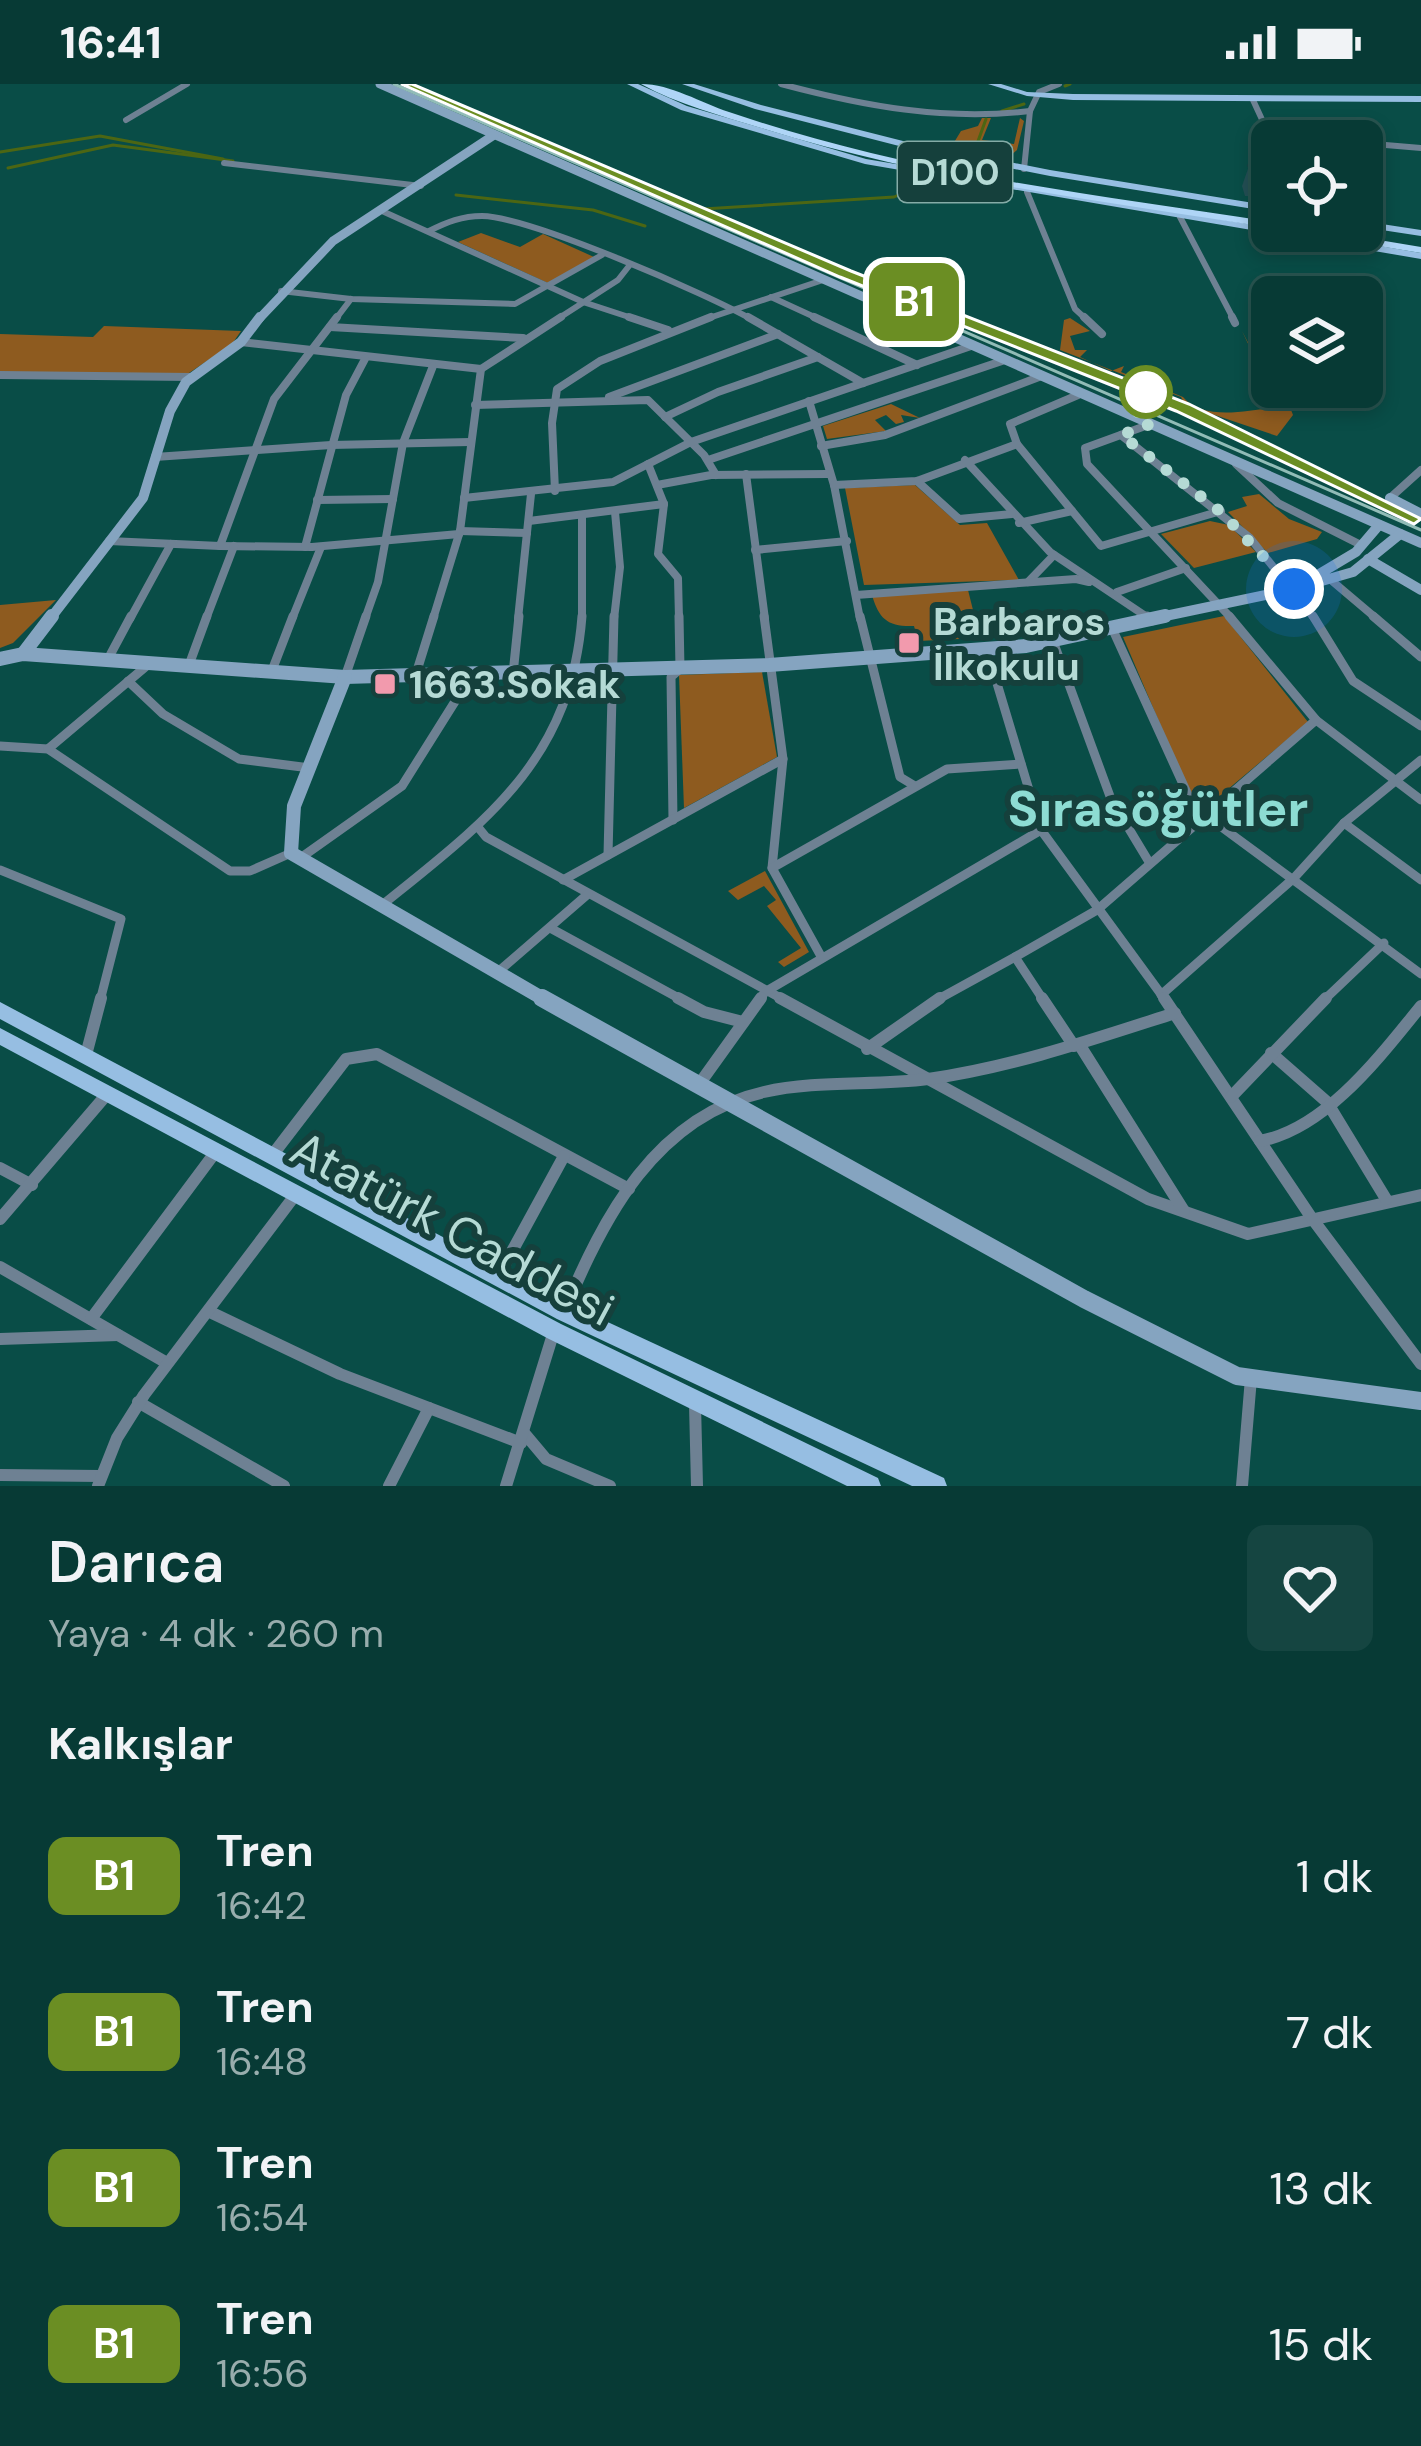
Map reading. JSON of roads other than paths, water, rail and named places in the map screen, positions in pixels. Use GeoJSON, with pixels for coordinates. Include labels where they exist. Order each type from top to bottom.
{"type":"FeatureCollection","features":[{"type":"Feature","properties":{"kind":"highway","name":"D100"},"geometry":{"type":"LineString","coordinates":[[646,84],[770,129],[878,156],[1251,223]]}},
{"type":"Feature","properties":{"kind":"highway","name":"D100"},"geometry":{"type":"LineString","coordinates":[[670,84],[840,140],[1251,208]]}},
{"type":"Feature","properties":{"kind":"highway"},"geometry":{"type":"LineString","coordinates":[[1383,230],[1421,236]]}},
{"type":"Feature","properties":{"kind":"highway"},"geometry":{"type":"LineString","coordinates":[[1383,246],[1421,253]]}},
{"type":"Feature","properties":{"kind":"main road"},"geometry":{"type":"LineString","coordinates":[[631,84],[684,108],[865,161],[1028,192],[1421,253]]}},
{"type":"Feature","properties":{"kind":"main road"},"geometry":{"type":"LineString","coordinates":[[686,84],[868,138],[1251,208]]}},
{"type":"Feature","properties":{"kind":"main road"},"geometry":{"type":"LineString","coordinates":[[992,84],[1039,93],[1253,100],[1421,97]]}},
{"type":"Feature","properties":{"kind":"main road"},"geometry":{"type":"LineString","coordinates":[[1004,84],[1039,93],[1421,97]]}},
{"type":"Feature","properties":{"kind":"main road"},"geometry":{"type":"LineString","coordinates":[[0,1010],[564,1312],[936,1486]]}},
{"type":"Feature","properties":{"kind":"main road","name":"Atatürk Caddesi"},"geometry":{"type":"LineString","coordinates":[[0,1036],[832,1477],[870,1486]]}},
{"type":"Feature","properties":{"kind":"street"},"geometry":{"type":"LineString","coordinates":[[126,120],[187,84]]}},
{"type":"Feature","properties":{"kind":"street"},"geometry":{"type":"LineString","coordinates":[[380,84],[1421,543]]}},
{"type":"Feature","properties":{"kind":"street"},"geometry":{"type":"LineString","coordinates":[[781,84],[886,107],[961,116],[1030,111]]}},
{"type":"Feature","properties":{"kind":"street"},"geometry":{"type":"LineString","coordinates":[[1024,169],[1030,111],[1039,93],[1059,84]]}},
{"type":"Feature","properties":{"kind":"street"},"geometry":{"type":"LineString","coordinates":[[1253,100],[1262,120]]}},
{"type":"Feature","properties":{"kind":"street"},"geometry":{"type":"LineString","coordinates":[[22,654],[143,497],[170,411],[191,377],[241,342],[281,291],[333,241],[494,135]]}},
{"type":"Feature","properties":{"kind":"street"},"geometry":{"type":"LineString","coordinates":[[1383,145],[1421,148]]}},
{"type":"Feature","properties":{"kind":"street"},"geometry":{"type":"LineString","coordinates":[[224,163],[421,186]]}},
{"type":"Feature","properties":{"kind":"street"},"geometry":{"type":"LineString","coordinates":[[1028,192],[1075,309],[1102,334]]}},
{"type":"Feature","properties":{"kind":"street"},"geometry":{"type":"LineString","coordinates":[[382,212],[584,302],[668,330]]}},
{"type":"Feature","properties":{"kind":"street"},"geometry":{"type":"LineString","coordinates":[[429,231],[453,219],[484,216],[529,226],[734,309],[863,383]]}},
{"type":"Feature","properties":{"kind":"street"},"geometry":{"type":"LineString","coordinates":[[1180,217],[1235,323]]}},
{"type":"Feature","properties":{"kind":"street"},"geometry":{"type":"LineString","coordinates":[[281,291],[350,299],[515,304],[602,255]]}},
{"type":"Feature","properties":{"kind":"street"},"geometry":{"type":"LineString","coordinates":[[241,342],[481,369],[618,280],[629,266]]}},
{"type":"Feature","properties":{"kind":"street"},"geometry":{"type":"LineString","coordinates":[[555,490],[554,401],[563,382],[668,330],[823,280]]}},
{"type":"Feature","properties":{"kind":"street"},"geometry":{"type":"LineString","coordinates":[[771,296],[917,364]]}},
{"type":"Feature","properties":{"kind":"street"},"geometry":{"type":"LineString","coordinates":[[220,546],[274,399],[350,299]]}},
{"type":"Feature","properties":{"kind":"street"},"geometry":{"type":"LineString","coordinates":[[330,327],[523,338]]}},
{"type":"Feature","properties":{"kind":"street"},"geometry":{"type":"LineString","coordinates":[[602,399],[778,334]]}},
{"type":"Feature","properties":{"kind":"street"},"geometry":{"type":"LineString","coordinates":[[464,497],[531,494],[613,482],[691,442],[971,346]]}},
{"type":"Feature","properties":{"kind":"street"},"geometry":{"type":"LineString","coordinates":[[665,417],[706,397],[818,357]]}},
{"type":"Feature","properties":{"kind":"street"},"geometry":{"type":"LineString","coordinates":[[305,547],[346,395],[365,358]]}},
{"type":"Feature","properties":{"kind":"street"},"geometry":{"type":"LineString","coordinates":[[708,460],[1002,361]]}},
{"type":"Feature","properties":{"kind":"street"},"geometry":{"type":"LineString","coordinates":[[295,856],[293,806],[378,582],[403,443],[433,366]]}},
{"type":"Feature","properties":{"kind":"street"},"geometry":{"type":"LineString","coordinates":[[415,677],[459,533],[481,369]]}},
{"type":"Feature","properties":{"kind":"street"},"geometry":{"type":"LineString","coordinates":[[0,375],[191,377]]}},
{"type":"Feature","properties":{"kind":"street"},"geometry":{"type":"LineString","coordinates":[[821,446],[885,435],[1039,377]]}},
{"type":"Feature","properties":{"kind":"street"},"geometry":{"type":"LineString","coordinates":[[1078,395],[1010,424],[1017,444],[1101,546],[1221,512]]}},
{"type":"Feature","properties":{"kind":"street"},"geometry":{"type":"LineString","coordinates":[[475,405],[648,400],[708,460],[716,475]]}},
{"type":"Feature","properties":{"kind":"street"},"geometry":{"type":"LineString","coordinates":[[809,401],[834,485],[868,659],[900,777],[916,786]]}},
{"type":"Feature","properties":{"kind":"street"},"geometry":{"type":"LineString","coordinates":[[1148,425],[1085,448],[1083,454],[1316,719],[1421,800]]}},
{"type":"Feature","properties":{"kind":"street"},"geometry":{"type":"LineString","coordinates":[[1121,435],[1221,512],[1294,589],[1353,681],[1421,726]]}},
{"type":"Feature","properties":{"kind":"street"},"geometry":{"type":"LineString","coordinates":[[155,457],[331,445],[470,442]]}},
{"type":"Feature","properties":{"kind":"street"},"geometry":{"type":"LineString","coordinates":[[834,485],[917,481],[1017,444]]}},
{"type":"Feature","properties":{"kind":"street"},"geometry":{"type":"LineString","coordinates":[[965,460],[1019,523],[1054,555],[1117,592],[1152,621]]}},
{"type":"Feature","properties":{"kind":"street"},"geometry":{"type":"LineString","coordinates":[[648,464],[664,504],[658,554],[678,578],[680,669]]}},
{"type":"Feature","properties":{"kind":"street"},"geometry":{"type":"LineString","coordinates":[[1236,464],[1259,492],[1294,518],[1359,549],[1421,590]]}},
{"type":"Feature","properties":{"kind":"street"},"geometry":{"type":"LineString","coordinates":[[1421,470],[1390,498],[1421,514]]}},
{"type":"Feature","properties":{"kind":"street"},"geometry":{"type":"LineString","coordinates":[[657,485],[716,475],[828,474]]}},
{"type":"Feature","properties":{"kind":"street"},"geometry":{"type":"LineString","coordinates":[[746,475],[783,759],[772,868],[822,958]]}},
{"type":"Feature","properties":{"kind":"street"},"geometry":{"type":"LineString","coordinates":[[917,481],[958,519],[1012,514]]}},
{"type":"Feature","properties":{"kind":"street"},"geometry":{"type":"LineString","coordinates":[[512,675],[531,494]]}},
{"type":"Feature","properties":{"kind":"street"},"geometry":{"type":"LineString","coordinates":[[317,500],[393,499]]}},
{"type":"Feature","properties":{"kind":"street"},"geometry":{"type":"LineString","coordinates":[[109,541],[321,547],[528,527],[664,504]]}},
{"type":"Feature","properties":{"kind":"street"},"geometry":{"type":"LineString","coordinates":[[1019,523],[1072,511]]}},
{"type":"Feature","properties":{"kind":"street"},"geometry":{"type":"LineString","coordinates":[[608,855],[615,590],[620,568],[615,512]]}},
{"type":"Feature","properties":{"kind":"street"},"geometry":{"type":"LineString","coordinates":[[381,907],[515,791],[542,749],[577,673],[586,571],[582,515]]}},
{"type":"Feature","properties":{"kind":"street"},"geometry":{"type":"LineString","coordinates":[[1328,578],[1378,525]]}},
{"type":"Feature","properties":{"kind":"street"},"geometry":{"type":"LineString","coordinates":[[0,659],[22,654],[271,673],[415,677],[769,665],[987,650],[1152,621],[1294,589],[1375,563],[1400,534]]}},
{"type":"Feature","properties":{"kind":"street"},"geometry":{"type":"LineString","coordinates":[[755,550],[847,541]]}},
{"type":"Feature","properties":{"kind":"street"},"geometry":{"type":"LineString","coordinates":[[108,659],[171,544]]}},
{"type":"Feature","properties":{"kind":"street"},"geometry":{"type":"LineString","coordinates":[[189,665],[234,546]]}},
{"type":"Feature","properties":{"kind":"street"},"geometry":{"type":"LineString","coordinates":[[271,673],[321,547]]}},
{"type":"Feature","properties":{"kind":"street"},"geometry":{"type":"LineString","coordinates":[[1028,582],[1054,555]]}},
{"type":"Feature","properties":{"kind":"street"},"geometry":{"type":"LineString","coordinates":[[1117,592],[1186,568]]}},
{"type":"Feature","properties":{"kind":"street"},"geometry":{"type":"LineString","coordinates":[[1328,578],[1421,657]]}},
{"type":"Feature","properties":{"kind":"street"},"geometry":{"type":"LineString","coordinates":[[856,595],[1076,579],[1101,584]]}},
{"type":"Feature","properties":{"kind":"street"},"geometry":{"type":"LineString","coordinates":[[1112,628],[1193,806],[1421,974]]}},
{"type":"Feature","properties":{"kind":"street"},"geometry":{"type":"LineString","coordinates":[[1409,648],[1421,638]]}},
{"type":"Feature","properties":{"kind":"street"},"geometry":{"type":"LineString","coordinates":[[1053,640],[1111,799],[1150,862]]}},
{"type":"Feature","properties":{"kind":"street"},"geometry":{"type":"LineString","coordinates":[[987,650],[1042,830],[1175,1013],[1310,1217],[1421,1364]]}},
{"type":"Feature","properties":{"kind":"street"},"geometry":{"type":"LineString","coordinates":[[48,749],[150,664]]}},
{"type":"Feature","properties":{"kind":"street"},"geometry":{"type":"LineString","coordinates":[[673,820],[671,676],[680,669]]}},
{"type":"Feature","properties":{"kind":"street"},"geometry":{"type":"LineString","coordinates":[[0,746],[48,749],[230,871],[250,871],[295,856],[402,786],[471,676]]}},
{"type":"Feature","properties":{"kind":"street"},"geometry":{"type":"LineString","coordinates":[[128,681],[163,714],[239,759],[310,768]]}},
{"type":"Feature","properties":{"kind":"street"},"geometry":{"type":"LineString","coordinates":[[867,1049],[938,999],[1097,910],[1316,719]]}},
{"type":"Feature","properties":{"kind":"street"},"geometry":{"type":"LineString","coordinates":[[563,880],[783,759]]}},
{"type":"Feature","properties":{"kind":"street"},"geometry":{"type":"LineString","coordinates":[[1162,995],[1294,878],[1344,823],[1421,760]]}},
{"type":"Feature","properties":{"kind":"street"},"geometry":{"type":"LineString","coordinates":[[772,868],[947,769],[1021,764]]}},
{"type":"Feature","properties":{"kind":"street"},"geometry":{"type":"LineString","coordinates":[[1344,823],[1421,880]]}},
{"type":"Feature","properties":{"kind":"street"},"geometry":{"type":"LineString","coordinates":[[477,826],[486,837],[588,894],[1148,1199],[1248,1234],[1385,1199],[1421,1195]]}},
{"type":"Feature","properties":{"kind":"street"},"geometry":{"type":"LineString","coordinates":[[698,1087],[765,992],[1042,830]]}},
{"type":"Feature","properties":{"kind":"street"},"geometry":{"type":"LineString","coordinates":[[295,856],[698,1087],[1084,1299],[1237,1376],[1421,1401]]}},
{"type":"Feature","properties":{"kind":"street"},"geometry":{"type":"LineString","coordinates":[[0,870],[121,919],[86,1055]]}},
{"type":"Feature","properties":{"kind":"street"},"geometry":{"type":"LineString","coordinates":[[0,889],[13,876]]}},
{"type":"Feature","properties":{"kind":"street"},"geometry":{"type":"LineString","coordinates":[[499,971],[588,894]]}},
{"type":"Feature","properties":{"kind":"street"},"geometry":{"type":"LineString","coordinates":[[552,929],[704,1012],[743,1022]]}},
{"type":"Feature","properties":{"kind":"street"},"geometry":{"type":"LineString","coordinates":[[1231,1097],[1384,943]]}},
{"type":"Feature","properties":{"kind":"street"},"geometry":{"type":"LineString","coordinates":[[1015,957],[1184,1210]]}},
{"type":"Feature","properties":{"kind":"street"},"geometry":{"type":"LineString","coordinates":[[1260,1141],[1271,1142],[1300,1126],[1395,1039],[1421,1006]]}},
{"type":"Feature","properties":{"kind":"street"},"geometry":{"type":"LineString","coordinates":[[564,1312],[578,1277],[657,1147],[726,1102],[763,1092],[927,1080],[1077,1045],[1175,1013]]}},
{"type":"Feature","properties":{"kind":"street"},"geometry":{"type":"LineString","coordinates":[[1271,1053],[1328,1102],[1385,1199]]}},
{"type":"Feature","properties":{"kind":"street"},"geometry":{"type":"LineString","coordinates":[[274,1153],[346,1059],[377,1054],[629,1189]]}},
{"type":"Feature","properties":{"kind":"street"},"geometry":{"type":"LineString","coordinates":[[0,1220],[109,1093]]}},
{"type":"Feature","properties":{"kind":"street"},"geometry":{"type":"LineString","coordinates":[[91,1319],[217,1150]]}},
{"type":"Feature","properties":{"kind":"street"},"geometry":{"type":"LineString","coordinates":[[498,1278],[564,1156]]}},
{"type":"Feature","properties":{"kind":"street"},"geometry":{"type":"LineString","coordinates":[[0,1168],[32,1185]]}},
{"type":"Feature","properties":{"kind":"street"},"geometry":{"type":"LineString","coordinates":[[0,1475],[100,1481],[138,1402],[297,1192]]}},
{"type":"Feature","properties":{"kind":"street"},"geometry":{"type":"LineString","coordinates":[[0,1267],[166,1364]]}},
{"type":"Feature","properties":{"kind":"street"},"geometry":{"type":"LineString","coordinates":[[210,1312],[340,1374],[523,1437],[546,1459],[610,1486]]}},
{"type":"Feature","properties":{"kind":"street"},"geometry":{"type":"LineString","coordinates":[[506,1486],[554,1331]]}},
{"type":"Feature","properties":{"kind":"street"},"geometry":{"type":"LineString","coordinates":[[0,1339],[118,1335]]}},
{"type":"Feature","properties":{"kind":"street"},"geometry":{"type":"LineString","coordinates":[[1242,1486],[1251,1378]]}},
{"type":"Feature","properties":{"kind":"street"},"geometry":{"type":"LineString","coordinates":[[138,1402],[284,1486]]}},
{"type":"Feature","properties":{"kind":"street"},"geometry":{"type":"LineString","coordinates":[[695,1404],[697,1486]]}},
{"type":"Feature","properties":{"kind":"street"},"geometry":{"type":"LineString","coordinates":[[389,1486],[430,1408]]}},
{"type":"Feature","properties":{"kind":"waterway"},"geometry":{"type":"LineString","coordinates":[[1065,86],[1070,84]]}},
{"type":"Feature","properties":{"kind":"waterway"},"geometry":{"type":"LineString","coordinates":[[1002,111],[1024,104]]}},
{"type":"Feature","properties":{"kind":"waterway"},"geometry":{"type":"LineString","coordinates":[[955,152],[977,144],[986,119]]}},
{"type":"Feature","properties":{"kind":"waterway"},"geometry":{"type":"LineString","coordinates":[[0,152],[100,136],[223,159]]}},
{"type":"Feature","properties":{"kind":"waterway"},"geometry":{"type":"LineString","coordinates":[[8,168],[113,145],[233,161]]}},
{"type":"Feature","properties":{"kind":"waterway"},"geometry":{"type":"LineString","coordinates":[[703,209],[894,197],[930,181]]}},
{"type":"Feature","properties":{"kind":"waterway"},"geometry":{"type":"LineString","coordinates":[[456,195],[593,210],[645,226]]}},
{"type":"Feature","properties":{"kind":"railway"},"geometry":{"type":"LineString","coordinates":[[394,84],[1421,530]]}},
{"type":"Feature","properties":{"kind":"train","name":"B1"},"geometry":{"type":"LineString","coordinates":[[408,84],[845,274],[1183,408],[1421,519]]}},
{"type":"Feature","properties":{"kind":"place","name":"Barbaros İlkokulu"},"geometry":{"type":"Point","coordinates":[909,643]}},
{"type":"Feature","properties":{"kind":"place","name":"1663.Sokak"},"geometry":{"type":"Point","coordinates":[385,684]}},
{"type":"Feature","properties":{"kind":"district","name":"Sırasöğütler"},"geometry":{"type":"Point","coordinates":[1158,808]}}]}
